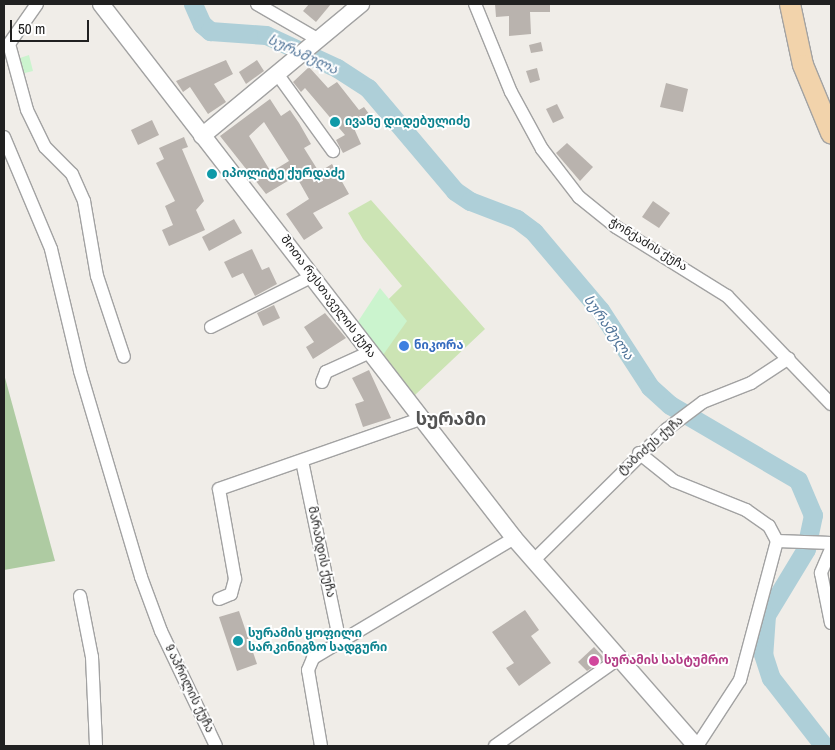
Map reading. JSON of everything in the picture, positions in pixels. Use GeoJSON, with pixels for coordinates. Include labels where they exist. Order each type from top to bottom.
{"type":"FeatureCollection","features":[{"type":"Feature","properties":{"kind":"main road"},"geometry":{"type":"LineString","coordinates":[[790,4],[803,65],[831,133]]}},
{"type":"Feature","properties":{"kind":"street"},"geometry":{"type":"LineString","coordinates":[[37,4],[9,44],[27,110],[45,147],[72,174],[84,201],[97,276],[124,356]]}},
{"type":"Feature","properties":{"kind":"street","name":"შოთა რუსთაველის ქუჩა"},"geometry":{"type":"LineString","coordinates":[[100,4],[368,353],[423,418],[514,538],[696,746]]}},
{"type":"Feature","properties":{"kind":"street"},"geometry":{"type":"LineString","coordinates":[[257,4],[318,41]]}},
{"type":"Feature","properties":{"kind":"street"},"geometry":{"type":"LineString","coordinates":[[202,136],[298,59],[361,4]]}},
{"type":"Feature","properties":{"kind":"street","name":"ჭონქაძის ქუჩა"},"geometry":{"type":"LineString","coordinates":[[475,4],[511,92],[542,149],[572,190],[616,227],[727,296],[789,358],[831,404]]}},
{"type":"Feature","properties":{"kind":"street"},"geometry":{"type":"LineString","coordinates":[[278,75],[333,151]]}},
{"type":"Feature","properties":{"kind":"street","name":"9 აპრილის ქუჩა"},"geometry":{"type":"LineString","coordinates":[[4,136],[50,249],[119,512],[161,631],[216,746]]}},
{"type":"Feature","properties":{"kind":"street"},"geometry":{"type":"LineString","coordinates":[[211,327],[311,277]]}},
{"type":"Feature","properties":{"kind":"street"},"geometry":{"type":"LineString","coordinates":[[322,382],[326,372],[368,353]]}},
{"type":"Feature","properties":{"kind":"street","name":"ტაბიძეს ქუჩა"},"geometry":{"type":"LineString","coordinates":[[533,561],[639,452],[667,429],[703,402],[751,383],[789,358]]}},
{"type":"Feature","properties":{"kind":"street"},"geometry":{"type":"LineString","coordinates":[[219,599],[231,594],[235,579],[219,489],[302,462],[423,418]]}},
{"type":"Feature","properties":{"kind":"street"},"geometry":{"type":"LineString","coordinates":[[639,452],[674,482],[746,510],[770,526],[777,541],[740,680],[696,746]]}},
{"type":"Feature","properties":{"kind":"street","name":"მარაბდის ქუჩა"},"geometry":{"type":"LineString","coordinates":[[302,462],[340,643]]}},
{"type":"Feature","properties":{"kind":"street"},"geometry":{"type":"LineString","coordinates":[[321,746],[309,664],[340,643],[514,538]]}},
{"type":"Feature","properties":{"kind":"street"},"geometry":{"type":"LineString","coordinates":[[777,541],[830,545],[821,572],[831,623]]}},
{"type":"Feature","properties":{"kind":"street"},"geometry":{"type":"LineString","coordinates":[[80,596],[92,656],[96,746]]}},
{"type":"Feature","properties":{"kind":"street"},"geometry":{"type":"LineString","coordinates":[[495,746],[618,659]]}},
{"type":"Feature","properties":{"kind":"green space"},"geometry":{"type":"Polygon","coordinates":[[[29,55],[33,71],[21,74],[17,59],[29,55]]]}},
{"type":"Feature","properties":{"kind":"green space"},"geometry":{"type":"Polygon","coordinates":[[[371,200],[485,329],[415,395],[404,392],[353,334],[402,286],[363,239],[348,213],[371,200]]]}},
{"type":"Feature","properties":{"kind":"green space"},"geometry":{"type":"Polygon","coordinates":[[[380,288],[407,321],[383,355],[357,323],[380,288]]]}},
{"type":"Feature","properties":{"kind":"green space"},"geometry":{"type":"Polygon","coordinates":[[[4,374],[55,561],[4,570],[4,374]]]}},
{"type":"Feature","properties":{"kind":"building"},"geometry":{"type":"Polygon","coordinates":[[[309,4],[331,4],[316,22],[303,11],[309,4]]]}},
{"type":"Feature","properties":{"kind":"building"},"geometry":{"type":"Polygon","coordinates":[[[495,4],[550,4],[550,12],[530,12],[531,34],[509,36],[509,16],[496,17],[495,4]]]}},
{"type":"Feature","properties":{"kind":"building"},"geometry":{"type":"Polygon","coordinates":[[[541,42],[543,51],[531,53],[529,45],[541,42]]]}},
{"type":"Feature","properties":{"kind":"building"},"geometry":{"type":"Polygon","coordinates":[[[226,60],[233,74],[214,84],[226,102],[208,114],[190,87],[183,92],[176,81],[226,60]]]}},
{"type":"Feature","properties":{"kind":"building"},"geometry":{"type":"Polygon","coordinates":[[[257,60],[264,71],[246,84],[239,72],[257,60]]]}},
{"type":"Feature","properties":{"kind":"building"},"geometry":{"type":"Polygon","coordinates":[[[309,67],[328,88],[337,82],[359,110],[364,107],[369,114],[353,126],[361,144],[343,153],[336,140],[345,135],[305,88],[301,92],[293,82],[309,67]]]}},
{"type":"Feature","properties":{"kind":"building"},"geometry":{"type":"Polygon","coordinates":[[[537,68],[540,80],[530,83],[526,71],[537,68]]]}},
{"type":"Feature","properties":{"kind":"building"},"geometry":{"type":"Polygon","coordinates":[[[666,83],[688,89],[683,112],[660,107],[666,83]]]}},
{"type":"Feature","properties":{"kind":"building"},"geometry":{"type":"Polygon","coordinates":[[[270,99],[281,116],[290,110],[299,123],[311,144],[304,148],[319,172],[332,164],[349,194],[313,213],[323,228],[304,240],[286,214],[309,199],[296,176],[266,194],[220,136],[270,99]],[[264,122],[249,136],[271,172],[289,161],[264,122]]]}},
{"type":"Feature","properties":{"kind":"building"},"geometry":{"type":"Polygon","coordinates":[[[557,104],[564,118],[553,123],[546,109],[557,104]]]}},
{"type":"Feature","properties":{"kind":"building"},"geometry":{"type":"Polygon","coordinates":[[[152,120],[159,135],[138,145],[131,130],[152,120]]]}},
{"type":"Feature","properties":{"kind":"building"},"geometry":{"type":"Polygon","coordinates":[[[184,137],[188,147],[182,149],[204,201],[196,210],[205,230],[169,246],[162,230],[173,225],[165,206],[175,201],[156,163],[164,159],[159,148],[184,137]]]}},
{"type":"Feature","properties":{"kind":"building"},"geometry":{"type":"Polygon","coordinates":[[[567,143],[593,167],[580,181],[556,153],[567,143]]]}},
{"type":"Feature","properties":{"kind":"building"},"geometry":{"type":"Polygon","coordinates":[[[653,201],[670,213],[659,228],[642,217],[653,201]]]}},
{"type":"Feature","properties":{"kind":"building"},"geometry":{"type":"Polygon","coordinates":[[[234,219],[242,233],[209,251],[202,237],[234,219]]]}},
{"type":"Feature","properties":{"kind":"building"},"geometry":{"type":"Polygon","coordinates":[[[252,249],[262,270],[269,267],[277,284],[255,296],[243,273],[232,278],[224,262],[252,249]]]}},
{"type":"Feature","properties":{"kind":"building"},"geometry":{"type":"Polygon","coordinates":[[[274,305],[280,318],[263,326],[257,313],[274,305]]]}},
{"type":"Feature","properties":{"kind":"building"},"geometry":{"type":"Polygon","coordinates":[[[325,313],[346,338],[313,359],[306,347],[314,342],[304,327],[325,313]]]}},
{"type":"Feature","properties":{"kind":"building"},"geometry":{"type":"Polygon","coordinates":[[[369,370],[391,418],[363,427],[355,404],[364,401],[352,378],[369,370]]]}},
{"type":"Feature","properties":{"kind":"building"},"geometry":{"type":"Polygon","coordinates":[[[525,610],[539,630],[531,636],[551,663],[519,686],[506,668],[514,663],[492,632],[525,610]]]}},
{"type":"Feature","properties":{"kind":"building","name":"სურამის ყოფილი სარკინიგზო სადგური"},"geometry":{"type":"Polygon","coordinates":[[[239,611],[257,664],[237,671],[219,617],[239,611]]]}},
{"type":"Feature","properties":{"kind":"building"},"geometry":{"type":"Polygon","coordinates":[[[594,647],[605,659],[587,671],[578,662],[594,647]]]}},
{"type":"Feature","properties":{"kind":"waterway","name":"სურამულა"},"geometry":{"type":"LineString","coordinates":[[193,4],[202,24],[210,31],[266,35],[337,68],[368,88],[455,191],[470,201],[517,219],[534,232],[600,310],[650,387],[670,405],[798,480],[813,515],[806,549],[766,615],[763,654],[771,678],[824,746]]}},
{"type":"Feature","properties":{"kind":"place","name":"ივანე დიდებულიძე"},"geometry":{"type":"Point","coordinates":[335,122]}},
{"type":"Feature","properties":{"kind":"place","name":"იპოლიტე ქურდაძე"},"geometry":{"type":"Point","coordinates":[212,174]}},
{"type":"Feature","properties":{"kind":"place","name":"ნიკორა"},"geometry":{"type":"Point","coordinates":[404,346]}},
{"type":"Feature","properties":{"kind":"place","name":"სურამის ყოფილი სარკინიგზო სადგური"},"geometry":{"type":"Point","coordinates":[238,641]}},
{"type":"Feature","properties":{"kind":"place","name":"სურამის სასტუმრო"},"geometry":{"type":"Point","coordinates":[594,661]}},
{"type":"Feature","properties":{"kind":"district","name":"სურამი"},"geometry":{"type":"Point","coordinates":[451,419]}}]}
